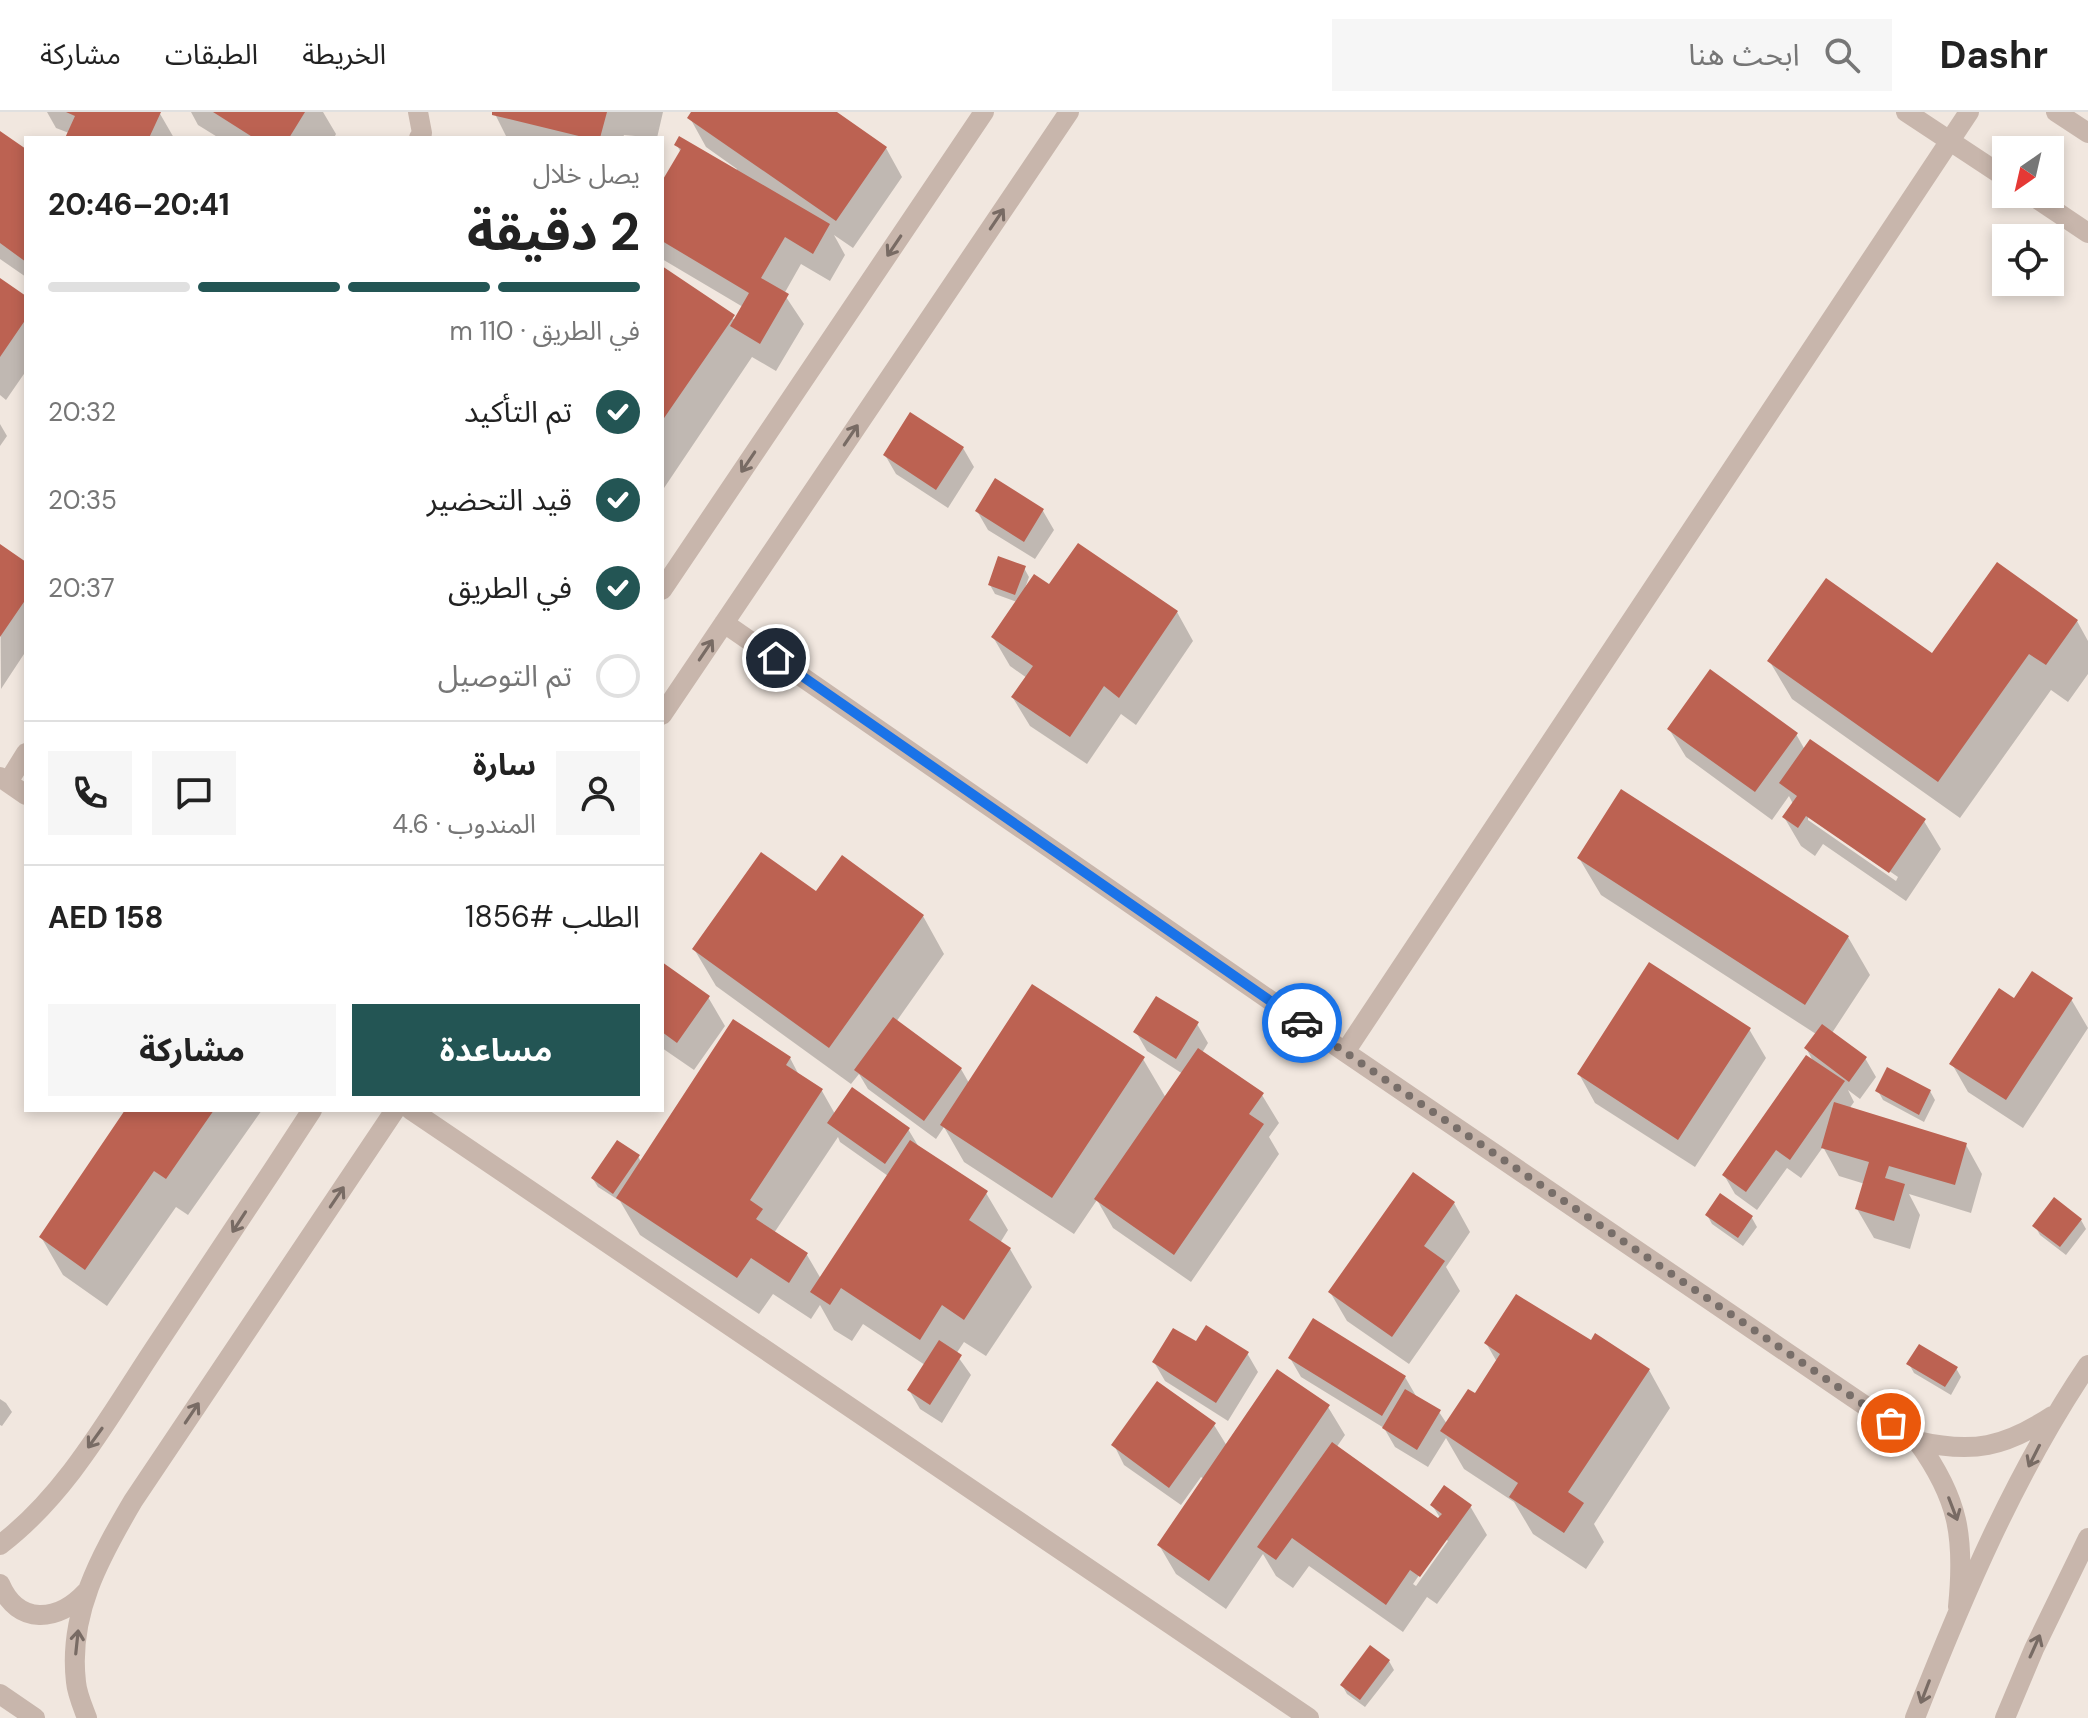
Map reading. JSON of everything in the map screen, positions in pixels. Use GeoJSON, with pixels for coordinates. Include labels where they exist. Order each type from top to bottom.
{"type":"FeatureCollection","features":[{"type":"Feature","properties":{"kind":"street"},"geometry":{"type":"LineString","coordinates":[[418,112],[420,136]]}},
{"type":"Feature","properties":{"kind":"street"},"geometry":{"type":"LineString","coordinates":[[664,587],[984,112]]}},
{"type":"Feature","properties":{"kind":"street"},"geometry":{"type":"LineString","coordinates":[[664,712],[1069,112]]}},
{"type":"Feature","properties":{"kind":"street"},"geometry":{"type":"LineString","coordinates":[[1906,112],[1992,169]]}},
{"type":"Feature","properties":{"kind":"street"},"geometry":{"type":"LineString","coordinates":[[1345,1052],[1969,112]]}},
{"type":"Feature","properties":{"kind":"street"},"geometry":{"type":"LineString","coordinates":[[2056,112],[2088,133]]}},
{"type":"Feature","properties":{"kind":"street"},"geometry":{"type":"LineString","coordinates":[[2051,208],[2088,233]]}},
{"type":"Feature","properties":{"kind":"street"},"geometry":{"type":"LineString","coordinates":[[724,623],[1345,1052],[1917,1441],[1937,1469],[1958,1523],[1963,1562],[1958,1607]]}},
{"type":"Feature","properties":{"kind":"street"},"geometry":{"type":"LineString","coordinates":[[24,755],[4,780],[24,794]]}},
{"type":"Feature","properties":{"kind":"street"},"geometry":{"type":"LineString","coordinates":[[0,1560],[6,1546],[98,1435],[311,1112]]}},
{"type":"Feature","properties":{"kind":"street"},"geometry":{"type":"LineString","coordinates":[[87,1718],[76,1685],[75,1644],[86,1592],[103,1552],[133,1501],[394,1112]]}},
{"type":"Feature","properties":{"kind":"street"},"geometry":{"type":"LineString","coordinates":[[414,1112],[1309,1718]]}},
{"type":"Feature","properties":{"kind":"street"},"geometry":{"type":"LineString","coordinates":[[1915,1718],[1958,1607],[2055,1414],[2088,1365]]}},
{"type":"Feature","properties":{"kind":"street"},"geometry":{"type":"LineString","coordinates":[[1917,1441],[1946,1448],[1990,1445],[2022,1436],[2055,1414]]}},
{"type":"Feature","properties":{"kind":"street"},"geometry":{"type":"LineString","coordinates":[[0,1545],[19,1530]]}},
{"type":"Feature","properties":{"kind":"street"},"geometry":{"type":"LineString","coordinates":[[2005,1718],[2034,1649],[2088,1538]]}},
{"type":"Feature","properties":{"kind":"street"},"geometry":{"type":"LineString","coordinates":[[0,1584],[4,1595],[15,1605],[43,1616],[57,1614],[73,1606],[86,1592]]}},
{"type":"Feature","properties":{"kind":"street"},"geometry":{"type":"LineString","coordinates":[[0,1694],[35,1718]]}},
{"type":"Feature","properties":{"kind":"building"},"geometry":{"type":"Polygon","coordinates":[[[66,112],[161,112],[150,136],[66,136],[75,116],[66,112]]]}},
{"type":"Feature","properties":{"kind":"building"},"geometry":{"type":"Polygon","coordinates":[[[213,112],[305,112],[290,136],[251,136],[213,112]]]}},
{"type":"Feature","properties":{"kind":"building"},"geometry":{"type":"Polygon","coordinates":[[[492,112],[607,112],[601,136],[579,136],[492,115],[492,112]]]}},
{"type":"Feature","properties":{"kind":"building"},"geometry":{"type":"Polygon","coordinates":[[[691,112],[837,112],[887,147],[836,221],[687,118],[691,112]]]}},
{"type":"Feature","properties":{"kind":"building"},"geometry":{"type":"Polygon","coordinates":[[[0,131],[24,148],[24,261],[0,243],[0,131]]]}},
{"type":"Feature","properties":{"kind":"building"},"geometry":{"type":"Polygon","coordinates":[[[679,136],[830,224],[813,254],[785,237],[761,278],[789,294],[760,344],[730,326],[749,293],[664,242],[664,178],[681,149],[674,145],[679,136]]]}},
{"type":"Feature","properties":{"kind":"building"},"geometry":{"type":"Polygon","coordinates":[[[664,267],[735,315],[664,418],[664,267]]]}},
{"type":"Feature","properties":{"kind":"building"},"geometry":{"type":"Polygon","coordinates":[[[0,278],[24,295],[24,322],[0,357],[0,278]]]}},
{"type":"Feature","properties":{"kind":"building"},"geometry":{"type":"Polygon","coordinates":[[[910,412],[964,447],[936,490],[883,455],[910,412]]]}},
{"type":"Feature","properties":{"kind":"building"},"geometry":{"type":"Polygon","coordinates":[[[995,478],[1044,509],[1024,542],[975,511],[995,478]]]}},
{"type":"Feature","properties":{"kind":"building"},"geometry":{"type":"Polygon","coordinates":[[[1078,543],[1178,611],[1119,698],[1104,686],[1070,737],[1011,697],[1033,666],[991,637],[1034,574],[1049,584],[1078,543]]]}},
{"type":"Feature","properties":{"kind":"building"},"geometry":{"type":"Polygon","coordinates":[[[0,544],[24,561],[24,602],[0,637],[0,544]]]}},
{"type":"Feature","properties":{"kind":"building"},"geometry":{"type":"Polygon","coordinates":[[[998,556],[1026,566],[1015,595],[988,585],[998,556]]]}},
{"type":"Feature","properties":{"kind":"building"},"geometry":{"type":"Polygon","coordinates":[[[1997,562],[2078,620],[2046,665],[2029,654],[1938,782],[1767,661],[1826,578],[1932,653],[1997,562]]]}},
{"type":"Feature","properties":{"kind":"building"},"geometry":{"type":"Polygon","coordinates":[[[1710,669],[1798,733],[1755,792],[1667,729],[1710,669]]]}},
{"type":"Feature","properties":{"kind":"building"},"geometry":{"type":"Polygon","coordinates":[[[1810,739],[1926,819],[1889,873],[1806,816],[1798,828],[1782,817],[1797,796],[1779,783],[1810,739]]]}},
{"type":"Feature","properties":{"kind":"building"},"geometry":{"type":"Polygon","coordinates":[[[1621,789],[1849,936],[1805,1005],[1577,858],[1621,789]]]}},
{"type":"Feature","properties":{"kind":"building"},"geometry":{"type":"Polygon","coordinates":[[[761,852],[816,891],[842,855],[924,915],[829,1048],[692,949],[761,852]]]}},
{"type":"Feature","properties":{"kind":"building"},"geometry":{"type":"Polygon","coordinates":[[[1649,962],[1751,1028],[1678,1140],[1577,1074],[1649,962]]]}},
{"type":"Feature","properties":{"kind":"building"},"geometry":{"type":"Polygon","coordinates":[[[664,963],[710,996],[677,1043],[664,1033],[664,963]]]}},
{"type":"Feature","properties":{"kind":"building"},"geometry":{"type":"Polygon","coordinates":[[[2032,971],[2073,998],[2006,1100],[1949,1064],[1999,988],[2014,998],[2032,971]]]}},
{"type":"Feature","properties":{"kind":"building"},"geometry":{"type":"Polygon","coordinates":[[[1032,984],[1145,1057],[1052,1198],[940,1125],[1032,984]]]}},
{"type":"Feature","properties":{"kind":"building"},"geometry":{"type":"Polygon","coordinates":[[[1156,996],[1199,1022],[1176,1059],[1133,1032],[1156,996]]]}},
{"type":"Feature","properties":{"kind":"building"},"geometry":{"type":"Polygon","coordinates":[[[893,1017],[962,1068],[924,1121],[854,1070],[893,1017]]]}},
{"type":"Feature","properties":{"kind":"building"},"geometry":{"type":"Polygon","coordinates":[[[733,1019],[791,1057],[786,1065],[823,1089],[750,1200],[763,1209],[756,1219],[808,1253],[789,1283],[751,1258],[737,1278],[616,1198],[733,1019]]]}},
{"type":"Feature","properties":{"kind":"building"},"geometry":{"type":"Polygon","coordinates":[[[1822,1024],[1867,1057],[1849,1082],[1804,1048],[1822,1024]]]}},
{"type":"Feature","properties":{"kind":"building"},"geometry":{"type":"Polygon","coordinates":[[[1198,1048],[1264,1093],[1249,1114],[1264,1124],[1174,1255],[1094,1199],[1198,1048]]]}},
{"type":"Feature","properties":{"kind":"building"},"geometry":{"type":"Polygon","coordinates":[[[1806,1055],[1845,1081],[1790,1160],[1776,1150],[1746,1192],[1722,1175],[1806,1055]]]}},
{"type":"Feature","properties":{"kind":"building"},"geometry":{"type":"Polygon","coordinates":[[[1887,1067],[1931,1090],[1919,1115],[1875,1091],[1887,1067]]]}},
{"type":"Feature","properties":{"kind":"building"},"geometry":{"type":"Polygon","coordinates":[[[852,1087],[910,1128],[885,1164],[827,1123],[852,1087]]]}},
{"type":"Feature","properties":{"kind":"building"},"geometry":{"type":"Polygon","coordinates":[[[1834,1102],[1967,1143],[1955,1185],[1889,1166],[1885,1178],[1905,1184],[1894,1221],[1855,1209],[1869,1162],[1821,1148],[1834,1102]]]}},
{"type":"Feature","properties":{"kind":"building"},"geometry":{"type":"Polygon","coordinates":[[[124,1112],[213,1112],[166,1179],[154,1171],[85,1270],[39,1237],[124,1112]]]}},
{"type":"Feature","properties":{"kind":"building"},"geometry":{"type":"Polygon","coordinates":[[[617,1140],[640,1155],[613,1194],[591,1178],[617,1140]]]}},
{"type":"Feature","properties":{"kind":"building"},"geometry":{"type":"Polygon","coordinates":[[[910,1140],[988,1191],[969,1220],[1011,1248],[964,1320],[942,1305],[920,1340],[841,1288],[830,1305],[810,1292],[910,1140]]]}},
{"type":"Feature","properties":{"kind":"building"},"geometry":{"type":"Polygon","coordinates":[[[1413,1172],[1455,1202],[1424,1246],[1445,1261],[1392,1337],[1328,1292],[1413,1172]]]}},
{"type":"Feature","properties":{"kind":"building"},"geometry":{"type":"Polygon","coordinates":[[[1720,1193],[1753,1216],[1738,1238],[1705,1215],[1720,1193]]]}},
{"type":"Feature","properties":{"kind":"building"},"geometry":{"type":"Polygon","coordinates":[[[2054,1197],[2082,1219],[2060,1247],[2032,1226],[2054,1197]]]}},
{"type":"Feature","properties":{"kind":"building"},"geometry":{"type":"Polygon","coordinates":[[[1516,1294],[1591,1340],[1595,1333],[1650,1369],[1568,1492],[1584,1503],[1564,1533],[1509,1497],[1518,1483],[1440,1431],[1468,1389],[1475,1393],[1500,1354],[1484,1343],[1516,1294]]]}},
{"type":"Feature","properties":{"kind":"building"},"geometry":{"type":"Polygon","coordinates":[[[1313,1318],[1406,1376],[1382,1416],[1288,1358],[1313,1318]]]}},
{"type":"Feature","properties":{"kind":"building"},"geometry":{"type":"Polygon","coordinates":[[[1206,1325],[1249,1352],[1216,1403],[1152,1362],[1173,1328],[1196,1341],[1206,1325]]]}},
{"type":"Feature","properties":{"kind":"building"},"geometry":{"type":"Polygon","coordinates":[[[939,1340],[962,1355],[930,1405],[907,1390],[939,1340]]]}},
{"type":"Feature","properties":{"kind":"building"},"geometry":{"type":"Polygon","coordinates":[[[1919,1344],[1958,1367],[1945,1387],[1906,1364],[1919,1344]]]}},
{"type":"Feature","properties":{"kind":"building"},"geometry":{"type":"Polygon","coordinates":[[[1277,1369],[1330,1405],[1209,1581],[1157,1545],[1277,1369]]]}},
{"type":"Feature","properties":{"kind":"building"},"geometry":{"type":"Polygon","coordinates":[[[1157,1381],[1216,1423],[1169,1488],[1111,1445],[1157,1381]]]}},
{"type":"Feature","properties":{"kind":"building"},"geometry":{"type":"Polygon","coordinates":[[[1405,1389],[1441,1410],[1417,1450],[1382,1428],[1405,1389]]]}},
{"type":"Feature","properties":{"kind":"building"},"geometry":{"type":"Polygon","coordinates":[[[1332,1442],[1438,1518],[1442,1514],[1430,1505],[1444,1485],[1472,1505],[1420,1577],[1410,1570],[1386,1605],[1292,1538],[1276,1560],[1257,1547],[1332,1442]]]}},
{"type":"Feature","properties":{"kind":"building"},"geometry":{"type":"Polygon","coordinates":[[[1370,1645],[1390,1660],[1360,1700],[1340,1685],[1370,1645]]]}},
{"type":"Feature","properties":{"kind":"way so far"},"geometry":{"type":"LineString","coordinates":[[1302,1023],[1891,1423]]}},
{"type":"Feature","properties":{"kind":"route"},"geometry":{"type":"LineString","coordinates":[[776,658],[1302,1023]]}}]}
